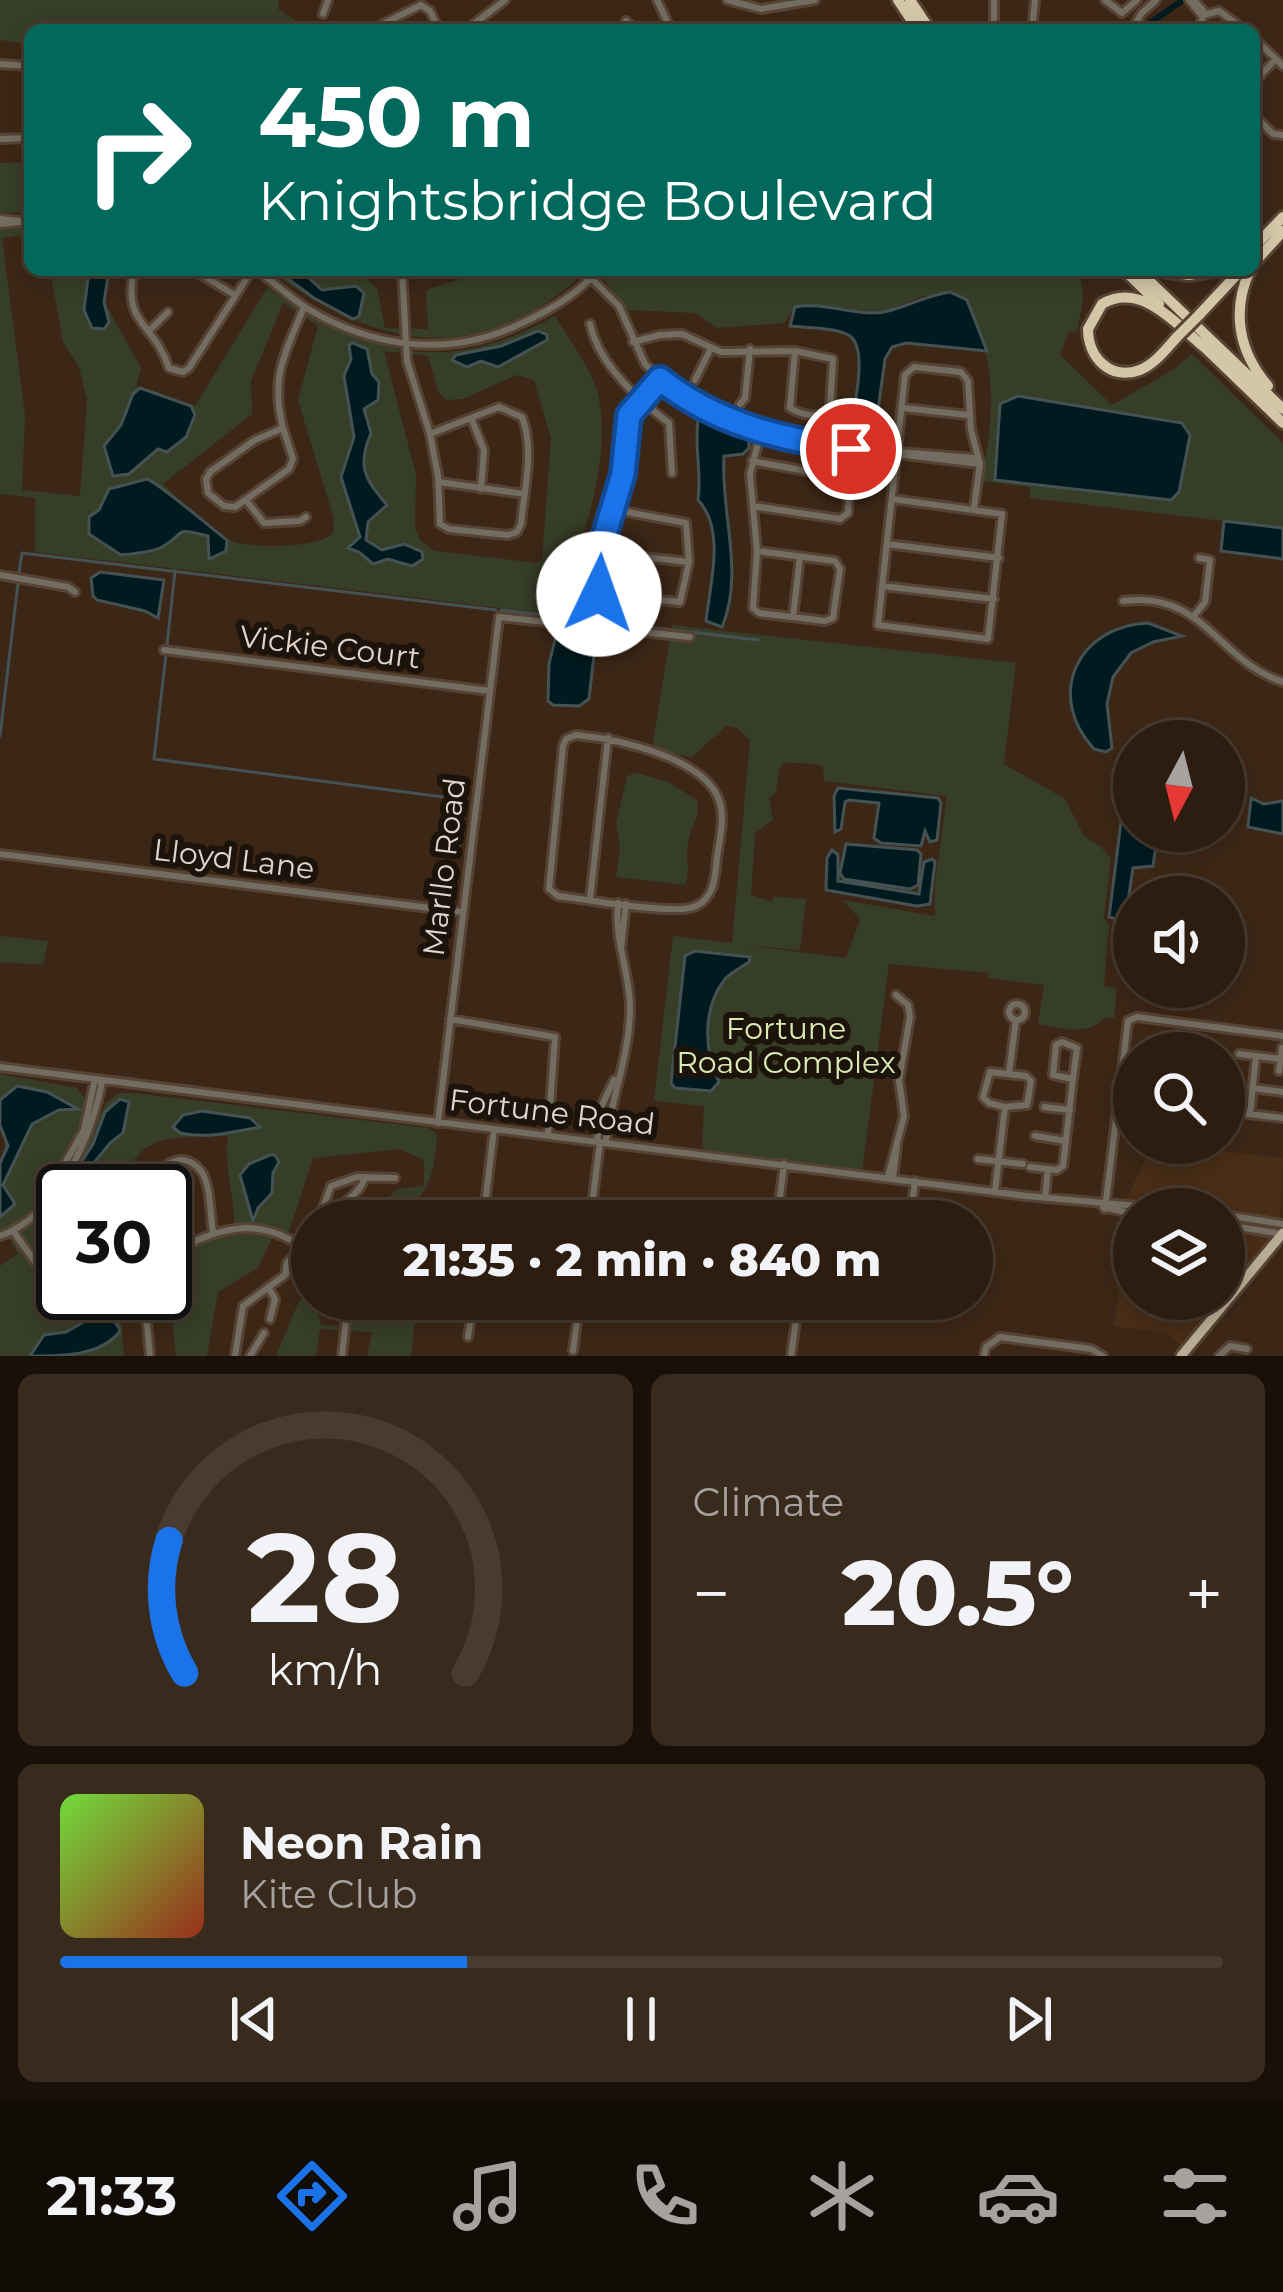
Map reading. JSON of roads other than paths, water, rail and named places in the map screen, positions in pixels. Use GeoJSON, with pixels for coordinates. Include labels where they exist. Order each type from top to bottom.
{"type":"FeatureCollection","features":[{"type":"Feature","properties":{"kind":"highway"},"geometry":{"type":"LineString","coordinates":[[1260,250],[1283,224]]}},
{"type":"Feature","properties":{"kind":"highway"},"geometry":{"type":"LineString","coordinates":[[1130,276],[1283,423]]}},
{"type":"Feature","properties":{"kind":"highway"},"geometry":{"type":"LineString","coordinates":[[1144,276],[1283,405]]}},
{"type":"Feature","properties":{"kind":"highway"},"geometry":{"type":"LineString","coordinates":[[1204,347],[1184,331],[1148,303],[1129,296],[1102,304],[1088,329],[1095,358],[1112,370],[1124,373],[1145,368],[1178,338],[1184,331],[1199,315],[1236,276]]}},
{"type":"Feature","properties":{"kind":"highway"},"geometry":{"type":"LineString","coordinates":[[1247,276],[1240,306],[1242,341],[1257,373],[1283,405]]}},
{"type":"Feature","properties":{"kind":"main road"},"geometry":{"type":"LineString","coordinates":[[1181,1356],[1283,1231]]}},
{"type":"Feature","properties":{"kind":"street"},"geometry":{"type":"LineString","coordinates":[[323,14],[328,0]]}},
{"type":"Feature","properties":{"kind":"street"},"geometry":{"type":"LineString","coordinates":[[395,0],[402,12]]}},
{"type":"Feature","properties":{"kind":"street"},"geometry":{"type":"LineString","coordinates":[[473,24],[503,0]]}},
{"type":"Feature","properties":{"kind":"street"},"geometry":{"type":"LineString","coordinates":[[728,0],[761,9],[815,0]]}},
{"type":"Feature","properties":{"kind":"street"},"geometry":{"type":"LineString","coordinates":[[1105,0],[1122,13],[1137,0]]}},
{"type":"Feature","properties":{"kind":"street"},"geometry":{"type":"LineString","coordinates":[[1136,24],[1156,0]]}},
{"type":"Feature","properties":{"kind":"street"},"geometry":{"type":"LineString","coordinates":[[1192,0],[1204,16]]}},
{"type":"Feature","properties":{"kind":"street"},"geometry":{"type":"LineString","coordinates":[[383,24],[423,5],[435,24]]}},
{"type":"Feature","properties":{"kind":"street"},"geometry":{"type":"LineString","coordinates":[[1204,16],[1224,12],[1238,24]]}},
{"type":"Feature","properties":{"kind":"street"},"geometry":{"type":"LineString","coordinates":[[1201,24],[1204,16]]}},
{"type":"Feature","properties":{"kind":"street"},"geometry":{"type":"LineString","coordinates":[[626,21],[629,24]]}},
{"type":"Feature","properties":{"kind":"street"},"geometry":{"type":"LineString","coordinates":[[1260,44],[1283,66]]}},
{"type":"Feature","properties":{"kind":"street"},"geometry":{"type":"LineString","coordinates":[[1260,76],[1276,59]]}},
{"type":"Feature","properties":{"kind":"street"},"geometry":{"type":"LineString","coordinates":[[133,276],[130,301],[163,349],[169,368],[184,372],[250,276]]}},
{"type":"Feature","properties":{"kind":"street"},"geometry":{"type":"LineString","coordinates":[[203,276],[236,295]]}},
{"type":"Feature","properties":{"kind":"street"},"geometry":{"type":"LineString","coordinates":[[262,276],[304,307],[354,332],[406,345],[448,345],[500,334],[570,297],[592,278],[619,306],[633,343],[660,379],[701,407],[761,432],[805,443],[980,464]]}},
{"type":"Feature","properties":{"kind":"street"},"geometry":{"type":"LineString","coordinates":[[402,276],[411,380],[430,434],[439,482],[437,517],[449,529],[517,532],[528,441],[522,417],[500,406],[430,434]]}},
{"type":"Feature","properties":{"kind":"street"},"geometry":{"type":"LineString","coordinates":[[283,428],[255,440],[206,479],[208,493],[224,506],[236,507],[292,464],[283,428],[276,400],[277,374],[304,307]]}},
{"type":"Feature","properties":{"kind":"street"},"geometry":{"type":"LineString","coordinates":[[149,331],[168,312]]}},
{"type":"Feature","properties":{"kind":"street"},"geometry":{"type":"LineString","coordinates":[[590,324],[618,375],[669,423],[671,473]]}},
{"type":"Feature","properties":{"kind":"street"},"geometry":{"type":"LineString","coordinates":[[633,343],[660,334],[682,334],[728,352],[795,351],[833,359],[826,414],[790,409],[795,351]]}},
{"type":"Feature","properties":{"kind":"street"},"geometry":{"type":"LineString","coordinates":[[695,380],[711,348]]}},
{"type":"Feature","properties":{"kind":"street"},"geometry":{"type":"LineString","coordinates":[[740,404],[745,398],[751,349]]}},
{"type":"Feature","properties":{"kind":"street"},"geometry":{"type":"LineString","coordinates":[[892,499],[1002,514],[991,634],[983,640],[882,628],[877,619],[905,375],[914,367],[965,375],[968,415],[980,464],[974,508]]}},
{"type":"Feature","properties":{"kind":"street"},"geometry":{"type":"LineString","coordinates":[[610,509],[682,520],[688,526],[689,562],[680,602],[595,592],[591,581],[610,509],[623,474],[629,415],[660,379]]}},
{"type":"Feature","properties":{"kind":"street"},"geometry":{"type":"LineString","coordinates":[[903,408],[968,415]]}},
{"type":"Feature","properties":{"kind":"street"},"geometry":{"type":"LineString","coordinates":[[471,418],[483,444],[481,489]]}},
{"type":"Feature","properties":{"kind":"street"},"geometry":{"type":"LineString","coordinates":[[758,551],[835,561],[840,569],[833,618],[759,614],[753,608],[758,551],[752,461],[761,432]]}},
{"type":"Feature","properties":{"kind":"street"},"geometry":{"type":"LineString","coordinates":[[752,461],[844,478],[850,485],[849,508],[840,519],[752,505]]}},
{"type":"Feature","properties":{"kind":"street"},"geometry":{"type":"LineString","coordinates":[[439,482],[524,494]]}},
{"type":"Feature","properties":{"kind":"street"},"geometry":{"type":"LineString","coordinates":[[246,500],[264,523],[306,517]]}},
{"type":"Feature","properties":{"kind":"street"},"geometry":{"type":"LineString","coordinates":[[887,544],[999,558]]}},
{"type":"Feature","properties":{"kind":"street"},"geometry":{"type":"LineString","coordinates":[[598,552],[689,562]]}},
{"type":"Feature","properties":{"kind":"street"},"geometry":{"type":"LineString","coordinates":[[793,617],[800,557]]}},
{"type":"Feature","properties":{"kind":"street"},"geometry":{"type":"LineString","coordinates":[[1193,617],[1204,602],[1210,560],[1199,559]]}},
{"type":"Feature","properties":{"kind":"street"},"geometry":{"type":"LineString","coordinates":[[0,575],[75,592]]}},
{"type":"Feature","properties":{"kind":"street"},"geometry":{"type":"LineString","coordinates":[[882,586],[994,599]]}},
{"type":"Feature","properties":{"kind":"street"},"geometry":{"type":"LineString","coordinates":[[1124,601],[1162,600],[1193,617],[1263,674],[1283,682]]}},
{"type":"Feature","properties":{"kind":"street","name":"Marllo Road"},"geometry":{"type":"LineString","coordinates":[[438,1123],[499,617],[690,637]]}},
{"type":"Feature","properties":{"kind":"street","name":"Vickie Court"},"geometry":{"type":"LineString","coordinates":[[164,650],[490,691]]}},
{"type":"Feature","properties":{"kind":"street"},"geometry":{"type":"LineString","coordinates":[[576,735],[608,738],[631,742],[689,767],[716,792],[722,812],[713,886],[705,906],[685,910],[558,896],[549,890],[566,739],[576,735]]}},
{"type":"Feature","properties":{"kind":"street"},"geometry":{"type":"LineString","coordinates":[[590,899],[608,738]]}},
{"type":"Feature","properties":{"kind":"street","name":"Lloyd Lane"},"geometry":{"type":"LineString","coordinates":[[0,854],[462,912]]}},
{"type":"Feature","properties":{"kind":"street"},"geometry":{"type":"LineString","coordinates":[[593,1200],[606,1108],[624,1060],[630,1006],[616,933],[622,903]]}},
{"type":"Feature","properties":{"kind":"street"},"geometry":{"type":"LineString","coordinates":[[891,1178],[904,1116],[899,1080],[910,1011],[896,995]]}},
{"type":"Feature","properties":{"kind":"street"},"geometry":{"type":"LineString","coordinates":[[1103,1205],[1127,1021],[1137,1017],[1283,1036]]}},
{"type":"Feature","properties":{"kind":"street"},"geometry":{"type":"LineString","coordinates":[[450,1019],[555,1036],[548,1135]]}},
{"type":"Feature","properties":{"kind":"street"},"geometry":{"type":"LineString","coordinates":[[1009,1073],[1016,1020]]}},
{"type":"Feature","properties":{"kind":"street"},"geometry":{"type":"LineString","coordinates":[[978,1159],[1061,1169],[1070,1110],[1073,1079],[1076,1044],[1058,1043],[1053,1075],[1073,1079]]}},
{"type":"Feature","properties":{"kind":"street"},"geometry":{"type":"LineString","coordinates":[[1279,1072],[1282,1048]]}},
{"type":"Feature","properties":{"kind":"street"},"geometry":{"type":"LineString","coordinates":[[1245,1055],[1281,1059]]}},
{"type":"Feature","properties":{"kind":"street"},"geometry":{"type":"LineString","coordinates":[[1250,1114],[1256,1056]]}},
{"type":"Feature","properties":{"kind":"street","name":"Fortune Road"},"geometry":{"type":"LineString","coordinates":[[0,1067],[1113,1206]]}},
{"type":"Feature","properties":{"kind":"street"},"geometry":{"type":"LineString","coordinates":[[990,1072],[1031,1081],[1030,1099],[1021,1108],[1005,1106],[983,1097],[990,1072]]}},
{"type":"Feature","properties":{"kind":"street"},"geometry":{"type":"LineString","coordinates":[[68,1164],[90,1134],[99,1079]]}},
{"type":"Feature","properties":{"kind":"street"},"geometry":{"type":"LineString","coordinates":[[1252,1088],[1283,1092]]}},
{"type":"Feature","properties":{"kind":"street"},"geometry":{"type":"LineString","coordinates":[[995,1192],[1005,1106]]}},
{"type":"Feature","properties":{"kind":"street"},"geometry":{"type":"LineString","coordinates":[[1044,1107],[1070,1110]]}},
{"type":"Feature","properties":{"kind":"street"},"geometry":{"type":"LineString","coordinates":[[1245,1115],[1283,1118]]}},
{"type":"Feature","properties":{"kind":"street"},"geometry":{"type":"LineString","coordinates":[[486,1200],[494,1129]]}},
{"type":"Feature","properties":{"kind":"street"},"geometry":{"type":"LineString","coordinates":[[1035,1136],[1066,1141]]}},
{"type":"Feature","properties":{"kind":"street"},"geometry":{"type":"LineString","coordinates":[[192,1165],[205,1182],[213,1232]]}},
{"type":"Feature","properties":{"kind":"street"},"geometry":{"type":"LineString","coordinates":[[780,1200],[784,1165]]}},
{"type":"Feature","properties":{"kind":"street"},"geometry":{"type":"LineString","coordinates":[[1045,1198],[1048,1169]]}},
{"type":"Feature","properties":{"kind":"street"},"geometry":{"type":"LineString","coordinates":[[345,1200],[363,1186],[365,1177]]}},
{"type":"Feature","properties":{"kind":"street"},"geometry":{"type":"LineString","coordinates":[[326,1200],[331,1186],[365,1177],[395,1178]]}},
{"type":"Feature","properties":{"kind":"street"},"geometry":{"type":"LineString","coordinates":[[914,1200],[917,1181]]}},
{"type":"Feature","properties":{"kind":"street","name":"Fortune Road"},"geometry":{"type":"LineString","coordinates":[[1103,1205],[1113,1208]]}},
{"type":"Feature","properties":{"kind":"street"},"geometry":{"type":"LineString","coordinates":[[0,1236],[16,1230],[36,1212]]}},
{"type":"Feature","properties":{"kind":"street"},"geometry":{"type":"LineString","coordinates":[[1245,1221],[1283,1231]]}},
{"type":"Feature","properties":{"kind":"street"},"geometry":{"type":"LineString","coordinates":[[1245,1228],[1283,1231]]}},
{"type":"Feature","properties":{"kind":"street"},"geometry":{"type":"LineString","coordinates":[[192,1242],[213,1232],[260,1229],[291,1243]]}},
{"type":"Feature","properties":{"kind":"street"},"geometry":{"type":"LineString","coordinates":[[1259,1229],[1269,1237],[1272,1248]]}},
{"type":"Feature","properties":{"kind":"street"},"geometry":{"type":"LineString","coordinates":[[16,1230],[36,1263]]}},
{"type":"Feature","properties":{"kind":"street"},"geometry":{"type":"LineString","coordinates":[[235,1356],[243,1306],[291,1269]]}},
{"type":"Feature","properties":{"kind":"street"},"geometry":{"type":"LineString","coordinates":[[268,1287],[274,1299],[270,1319]]}},
{"type":"Feature","properties":{"kind":"street"},"geometry":{"type":"LineString","coordinates":[[147,1320],[150,1356]]}},
{"type":"Feature","properties":{"kind":"street"},"geometry":{"type":"LineString","coordinates":[[342,1356],[346,1320]]}},
{"type":"Feature","properties":{"kind":"street"},"geometry":{"type":"LineString","coordinates":[[468,1337],[471,1320]]}},
{"type":"Feature","properties":{"kind":"street"},"geometry":{"type":"LineString","coordinates":[[573,1351],[577,1320]]}},
{"type":"Feature","properties":{"kind":"street"},"geometry":{"type":"LineString","coordinates":[[791,1356],[796,1321]]}},
{"type":"Feature","properties":{"kind":"street"},"geometry":{"type":"LineString","coordinates":[[250,1356],[264,1333]]}},
{"type":"Feature","properties":{"kind":"street"},"geometry":{"type":"LineString","coordinates":[[984,1356],[986,1347],[1000,1337],[1091,1349],[1103,1356]]}},
{"type":"Feature","properties":{"kind":"street"},"geometry":{"type":"LineString","coordinates":[[1219,1356],[1230,1346],[1247,1349]]}},
{"type":"Feature","properties":{"kind":"water"},"geometry":{"type":"Polygon","coordinates":[[[85,276],[108,276],[104,302],[109,322],[104,329],[92,328],[84,310],[85,276]]]}},
{"type":"Feature","properties":{"kind":"water"},"geometry":{"type":"Polygon","coordinates":[[[284,276],[307,276],[322,290],[356,286],[364,293],[359,316],[353,319],[284,276]]]}},
{"type":"Feature","properties":{"kind":"water"},"geometry":{"type":"Polygon","coordinates":[[[950,292],[967,300],[987,351],[906,343],[892,347],[885,359],[874,439],[846,439],[842,432],[852,424],[858,378],[855,343],[837,331],[790,326],[795,307],[884,312],[950,292]]]}},
{"type":"Feature","properties":{"kind":"water"},"geometry":{"type":"Polygon","coordinates":[[[538,331],[547,340],[498,367],[481,361],[467,367],[452,360],[456,355],[501,346],[538,331]]]}},
{"type":"Feature","properties":{"kind":"water"},"geometry":{"type":"Polygon","coordinates":[[[353,343],[367,349],[372,374],[379,382],[378,400],[364,409],[371,433],[364,463],[368,479],[387,505],[368,522],[366,540],[382,550],[404,544],[422,552],[423,559],[412,566],[388,559],[373,564],[348,548],[360,537],[341,477],[354,437],[344,376],[353,343]]]}},
{"type":"Feature","properties":{"kind":"water"},"geometry":{"type":"Polygon","coordinates":[[[140,388],[191,406],[195,415],[186,437],[167,452],[158,449],[129,474],[113,476],[104,446],[140,388]]]}},
{"type":"Feature","properties":{"kind":"water"},"geometry":{"type":"Polygon","coordinates":[[[1018,396],[1182,423],[1190,435],[1179,492],[1171,500],[995,480],[1000,404],[1018,396]]]}},
{"type":"Feature","properties":{"kind":"water"},"geometry":{"type":"Polygon","coordinates":[[[698,420],[749,437],[749,448],[743,454],[724,456],[732,564],[729,606],[722,627],[706,621],[714,541],[707,512],[698,500],[697,431],[698,420]]]}},
{"type":"Feature","properties":{"kind":"water"},"geometry":{"type":"Polygon","coordinates":[[[147,479],[227,540],[226,551],[209,559],[208,536],[181,532],[158,549],[121,555],[89,534],[89,517],[99,510],[109,489],[147,479]]]}},
{"type":"Feature","properties":{"kind":"water"},"geometry":{"type":"Polygon","coordinates":[[[1224,521],[1283,528],[1283,559],[1221,551],[1224,521]]]}},
{"type":"Feature","properties":{"kind":"water"},"geometry":{"type":"Polygon","coordinates":[[[100,572],[164,580],[158,618],[97,600],[91,578],[100,572]]]}},
{"type":"Feature","properties":{"kind":"water"},"geometry":{"type":"Polygon","coordinates":[[[1148,623],[1182,636],[1131,653],[1113,677],[1107,704],[1112,748],[1106,752],[1094,749],[1072,707],[1076,667],[1103,636],[1148,623]]]}},
{"type":"Feature","properties":{"kind":"water"},"geometry":{"type":"Polygon","coordinates":[[[557,632],[596,637],[589,699],[579,706],[548,701],[549,664],[557,632]]]}},
{"type":"Feature","properties":{"kind":"water"},"geometry":{"type":"Polygon","coordinates":[[[838,788],[938,798],[937,840],[930,842],[925,831],[921,846],[881,843],[874,838],[879,803],[849,800],[841,829],[835,832],[838,788]]]}},
{"type":"Feature","properties":{"kind":"water"},"geometry":{"type":"Polygon","coordinates":[[[1251,798],[1264,804],[1283,801],[1283,834],[1248,827],[1251,798]]]}},
{"type":"Feature","properties":{"kind":"water"},"geometry":{"type":"Polygon","coordinates":[[[846,844],[917,850],[921,854],[918,885],[910,889],[844,879],[840,873],[846,844]]]}},
{"type":"Feature","properties":{"kind":"water"},"geometry":{"type":"Polygon","coordinates":[[[832,850],[838,855],[838,881],[919,894],[924,862],[932,859],[930,904],[917,906],[826,890],[827,858],[832,850]]]}},
{"type":"Feature","properties":{"kind":"water"},"geometry":{"type":"Polygon","coordinates":[[[1117,852],[1155,852],[1153,866],[1133,868],[1132,876],[1114,876],[1117,852]]]}},
{"type":"Feature","properties":{"kind":"water"},"geometry":{"type":"Polygon","coordinates":[[[695,951],[750,957],[725,979],[712,1003],[708,1043],[719,1082],[711,1091],[675,1088],[671,1083],[685,956],[695,951]]]}},
{"type":"Feature","properties":{"kind":"water"},"geometry":{"type":"Polygon","coordinates":[[[17,1086],[47,1092],[78,1109],[59,1110],[32,1124],[3,1185],[15,1204],[0,1217],[0,1163],[8,1146],[0,1125],[0,1100],[17,1086]]]}},
{"type":"Feature","properties":{"kind":"water"},"geometry":{"type":"Polygon","coordinates":[[[120,1099],[129,1102],[123,1133],[93,1164],[80,1164],[93,1144],[105,1112],[120,1099]]]}},
{"type":"Feature","properties":{"kind":"water"},"geometry":{"type":"Polygon","coordinates":[[[202,1111],[250,1118],[260,1127],[201,1135],[180,1133],[173,1127],[183,1115],[202,1111]]]}},
{"type":"Feature","properties":{"kind":"water"},"geometry":{"type":"Polygon","coordinates":[[[270,1155],[279,1162],[272,1193],[253,1221],[240,1175],[249,1164],[270,1155]]]}},
{"type":"Feature","properties":{"kind":"water"},"geometry":{"type":"Polygon","coordinates":[[[87,1320],[112,1320],[120,1331],[92,1350],[30,1356],[44,1335],[66,1332],[87,1320]]]}},
{"type":"Feature","properties":{"kind":"waterway"},"geometry":{"type":"LineString","coordinates":[[1149,24],[1183,0]]}},
{"type":"Feature","properties":{"kind":"waterway"},"geometry":{"type":"LineString","coordinates":[[19,573],[22,553],[496,610]]}},
{"type":"Feature","properties":{"kind":"waterway"},"geometry":{"type":"LineString","coordinates":[[167,645],[175,571]]}},
{"type":"Feature","properties":{"kind":"waterway"},"geometry":{"type":"LineString","coordinates":[[0,736],[18,583]]}},
{"type":"Feature","properties":{"kind":"waterway"},"geometry":{"type":"LineString","coordinates":[[501,610],[758,640]]}},
{"type":"Feature","properties":{"kind":"waterway"},"geometry":{"type":"LineString","coordinates":[[166,654],[154,759],[466,800],[458,854]]}},
{"type":"Feature","properties":{"kind":"park label","name":"Fortune Road Complex"},"geometry":{"type":"Point","coordinates":[786,1045]}}]}
